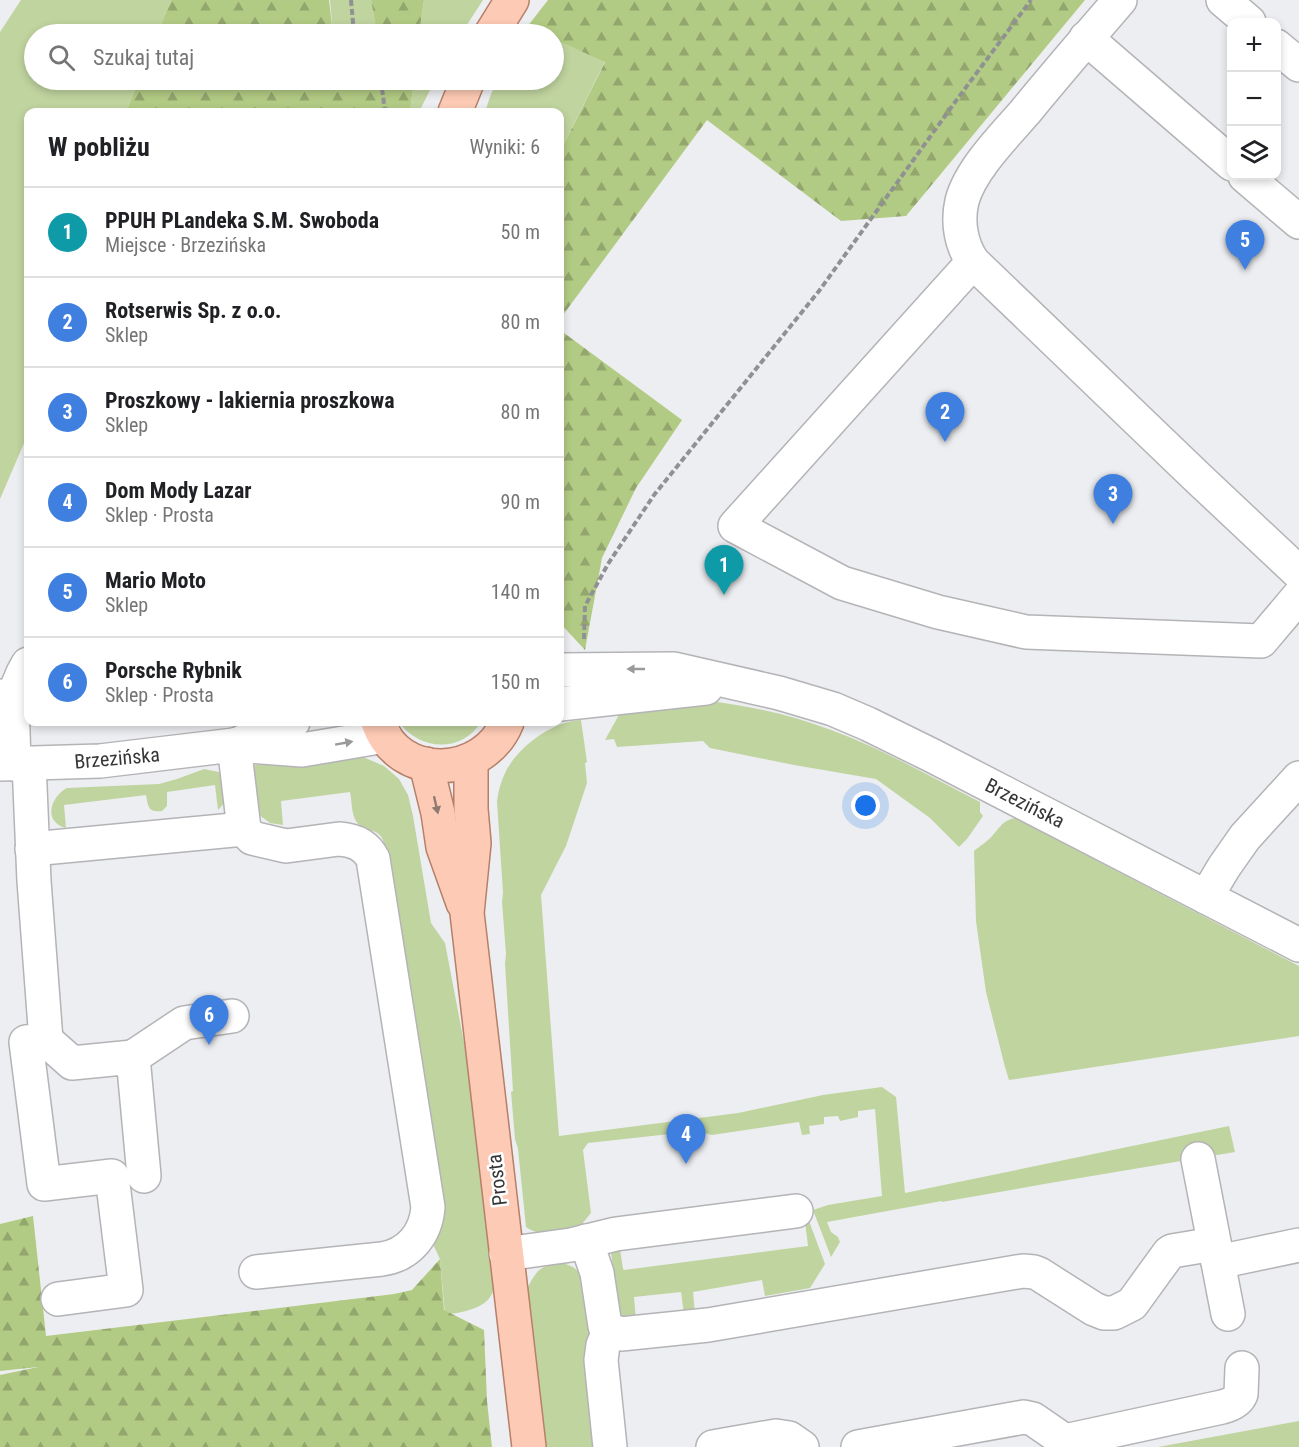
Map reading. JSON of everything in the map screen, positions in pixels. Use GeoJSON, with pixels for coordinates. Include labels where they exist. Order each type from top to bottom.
{"type":"FeatureCollection","features":[{"type":"Feature","properties":{"kind":"main road"},"geometry":{"type":"LineString","coordinates":[[497,24],[512,0]]}},
{"type":"Feature","properties":{"kind":"main road"},"geometry":{"type":"LineString","coordinates":[[457,108],[464,90]]}},
{"type":"Feature","properties":{"kind":"main road"},"geometry":{"type":"LineString","coordinates":[[381,729],[399,751],[416,761],[449,766],[471,760],[488,749],[505,726]]}},
{"type":"Feature","properties":{"kind":"main road","name":"Prosta"},"geometry":{"type":"LineString","coordinates":[[471,760],[471,809],[459,845],[529,1447]]}},
{"type":"Feature","properties":{"kind":"main road","name":"Prosta"},"geometry":{"type":"LineString","coordinates":[[426,764],[438,813],[459,845]]}},
{"type":"Feature","properties":{"kind":"street"},"geometry":{"type":"LineString","coordinates":[[1120,0],[1086,38],[972,178],[963,200],[960,219],[966,252],[973,262],[1299,573]]}},
{"type":"Feature","properties":{"kind":"street"},"geometry":{"type":"LineString","coordinates":[[1223,0],[1244,18]]}},
{"type":"Feature","properties":{"kind":"street"},"geometry":{"type":"LineString","coordinates":[[1086,38],[1227,160]]}},
{"type":"Feature","properties":{"kind":"street"},"geometry":{"type":"LineString","coordinates":[[1281,50],[1299,65]]}},
{"type":"Feature","properties":{"kind":"street"},"geometry":{"type":"LineString","coordinates":[[1250,180],[1299,222]]}},
{"type":"Feature","properties":{"kind":"street"},"geometry":{"type":"LineString","coordinates":[[973,262],[735,526],[842,583],[938,612],[1026,632],[1261,641],[1299,596]]}},
{"type":"Feature","properties":{"kind":"street","name":"Brzezińska"},"geometry":{"type":"LineString","coordinates":[[564,670],[595,670],[673,690],[741,685],[797,698],[833,710],[868,724],[969,774],[1299,945]]}},
{"type":"Feature","properties":{"kind":"street","name":"Brzezińska"},"geometry":{"type":"LineString","coordinates":[[564,700],[595,670]]}},
{"type":"Feature","properties":{"kind":"street"},"geometry":{"type":"LineString","coordinates":[[24,671],[6,698],[14,764],[32,849],[46,1040],[72,1063],[133,1057],[184,1023],[232,1016]]}},
{"type":"Feature","properties":{"kind":"street","name":"Brzezińska"},"geometry":{"type":"LineString","coordinates":[[234,745],[283,726]]}},
{"type":"Feature","properties":{"kind":"street","name":"Brzezińska"},"geometry":{"type":"LineString","coordinates":[[14,764],[100,761],[234,745],[302,750],[381,729]]}},
{"type":"Feature","properties":{"kind":"street"},"geometry":{"type":"LineString","coordinates":[[234,745],[244,829],[252,838],[286,846],[339,839],[352,841],[366,848],[373,859],[428,1207],[426,1221],[420,1235],[410,1246],[394,1256],[256,1272]]}},
{"type":"Feature","properties":{"kind":"street"},"geometry":{"type":"LineString","coordinates":[[1206,897],[1245,837],[1299,778]]}},
{"type":"Feature","properties":{"kind":"street"},"geometry":{"type":"LineString","coordinates":[[32,849],[244,829]]}},
{"type":"Feature","properties":{"kind":"street"},"geometry":{"type":"LineString","coordinates":[[46,1040],[26,1042],[44,1184],[112,1176],[126,1290],[58,1299]]}},
{"type":"Feature","properties":{"kind":"street"},"geometry":{"type":"LineString","coordinates":[[133,1057],[144,1176]]}},
{"type":"Feature","properties":{"kind":"street"},"geometry":{"type":"LineString","coordinates":[[1198,1160],[1228,1314]]}},
{"type":"Feature","properties":{"kind":"street"},"geometry":{"type":"LineString","coordinates":[[506,1254],[555,1248],[616,1234],[796,1211]]}},
{"type":"Feature","properties":{"kind":"street"},"geometry":{"type":"LineString","coordinates":[[586,1241],[597,1273],[605,1326],[621,1334],[708,1325],[1023,1271],[1039,1274],[1094,1309],[1104,1313],[1114,1313],[1132,1304],[1172,1251],[1216,1253],[1299,1245]]}},
{"type":"Feature","properties":{"kind":"street"},"geometry":{"type":"LineString","coordinates":[[610,1330],[603,1345],[601,1360],[610,1447]]}},
{"type":"Feature","properties":{"kind":"street"},"geometry":{"type":"LineString","coordinates":[[858,1447],[1024,1418],[1033,1419],[1065,1441],[1233,1403],[1240,1396],[1242,1368]]}},
{"type":"Feature","properties":{"kind":"street"},"geometry":{"type":"LineString","coordinates":[[713,1447],[780,1436],[789,1438],[802,1447]]}},
{"type":"Feature","properties":{"kind":"path"},"geometry":{"type":"LineString","coordinates":[[351,0],[353,24]]}},
{"type":"Feature","properties":{"kind":"path"},"geometry":{"type":"LineString","coordinates":[[595,670],[585,606],[608,564],[654,495],[819,291],[1031,0]]}},
{"type":"Feature","properties":{"kind":"path"},"geometry":{"type":"LineString","coordinates":[[382,90],[384,108]]}},
{"type":"Feature","properties":{"kind":"green space"},"geometry":{"type":"Polygon","coordinates":[[[21,0],[171,0],[161,24],[24,24],[24,90],[135,90],[128,108],[24,108],[24,443],[0,499],[0,32],[21,0]]]}},
{"type":"Feature","properties":{"kind":"green space"},"geometry":{"type":"Polygon","coordinates":[[[171,0],[329,0],[332,24],[161,24],[171,0]]]}},
{"type":"Feature","properties":{"kind":"green space"},"geometry":{"type":"Polygon","coordinates":[[[330,0],[371,0],[375,24],[332,24],[330,0]]]}},
{"type":"Feature","properties":{"kind":"green space"},"geometry":{"type":"Polygon","coordinates":[[[371,0],[424,0],[420,24],[375,24],[371,0]]]}},
{"type":"Feature","properties":{"kind":"green space"},"geometry":{"type":"Polygon","coordinates":[[[424,0],[483,0],[467,24],[420,24],[424,0]]]}},
{"type":"Feature","properties":{"kind":"green space"},"geometry":{"type":"Polygon","coordinates":[[[548,0],[1085,0],[906,216],[841,221],[707,120],[564,314],[564,144],[605,62],[564,44],[564,24],[529,24],[548,0]]]}},
{"type":"Feature","properties":{"kind":"green space"},"geometry":{"type":"Polygon","coordinates":[[[564,43],[605,61],[564,144],[564,108],[486,108],[493,90],[564,90],[564,43]]]}},
{"type":"Feature","properties":{"kind":"green space"},"geometry":{"type":"Polygon","coordinates":[[[135,90],[413,90],[410,108],[128,108],[135,90]]]}},
{"type":"Feature","properties":{"kind":"green space"},"geometry":{"type":"Polygon","coordinates":[[[413,90],[430,90],[421,108],[410,108],[413,90]]]}},
{"type":"Feature","properties":{"kind":"green space"},"geometry":{"type":"Polygon","coordinates":[[[564,333],[682,420],[636,488],[602,558],[585,650],[564,627],[564,333]]]}},
{"type":"Feature","properties":{"kind":"green space"},"geometry":{"type":"Polygon","coordinates":[[[693,699],[780,714],[850,738],[907,764],[980,802],[980,812],[983,816],[959,847],[930,818],[876,779],[710,748],[703,741],[617,747],[614,739],[605,740],[625,704],[693,699]]]}},
{"type":"Feature","properties":{"kind":"green space"},"geometry":{"type":"Polygon","coordinates":[[[581,720],[587,762],[585,763],[587,783],[566,846],[541,895],[559,1136],[738,1113],[823,1095],[882,1087],[896,1097],[905,1193],[1229,1126],[1235,1152],[827,1222],[831,1232],[838,1237],[840,1242],[831,1257],[813,1210],[828,1205],[882,1196],[875,1109],[858,1111],[858,1117],[840,1121],[838,1116],[824,1117],[824,1124],[809,1126],[810,1134],[802,1135],[799,1122],[712,1135],[697,1131],[588,1143],[583,1150],[591,1213],[577,1230],[544,1233],[526,1227],[511,1092],[513,1091],[497,802],[504,775],[519,753],[538,736],[557,726],[564,726],[564,723],[581,720]]]}},
{"type":"Feature","properties":{"kind":"green space"},"geometry":{"type":"Polygon","coordinates":[[[402,726],[478,726],[463,739],[452,743],[429,743],[407,732],[402,726]]]}},
{"type":"Feature","properties":{"kind":"green space"},"geometry":{"type":"Polygon","coordinates":[[[348,756],[363,757],[384,766],[399,779],[408,795],[431,923],[445,943],[466,1053],[494,1288],[487,1301],[481,1305],[445,1315],[440,1259],[431,1240],[398,942],[383,840],[377,833],[359,825],[356,821],[350,792],[281,801],[283,825],[270,823],[258,814],[252,774],[255,765],[348,756]]]}},
{"type":"Feature","properties":{"kind":"green space"},"geometry":{"type":"Polygon","coordinates":[[[204,769],[223,774],[226,801],[218,810],[215,785],[167,792],[167,806],[162,811],[151,810],[146,795],[64,805],[66,828],[59,825],[52,815],[56,797],[67,788],[159,784],[204,769]]]}},
{"type":"Feature","properties":{"kind":"green space"},"geometry":{"type":"Polygon","coordinates":[[[1015,818],[1299,966],[1299,1036],[1009,1080],[986,992],[976,921],[974,851],[1005,822],[1015,818]]]}},
{"type":"Feature","properties":{"kind":"green space"},"geometry":{"type":"Polygon","coordinates":[[[804,1213],[806,1213],[825,1264],[810,1288],[765,1296],[762,1280],[693,1292],[695,1314],[684,1314],[681,1292],[634,1297],[636,1320],[626,1318],[618,1312],[611,1252],[620,1249],[624,1270],[808,1246],[804,1213]]]}},
{"type":"Feature","properties":{"kind":"green space"},"geometry":{"type":"Polygon","coordinates":[[[33,1216],[46,1336],[394,1294],[412,1290],[440,1259],[444,1310],[484,1330],[487,1401],[492,1447],[0,1447],[0,1375],[38,1367],[0,1371],[0,1224],[33,1216]]]}},
{"type":"Feature","properties":{"kind":"green space"},"geometry":{"type":"Polygon","coordinates":[[[561,1263],[576,1269],[585,1282],[601,1447],[545,1447],[527,1289],[543,1267],[561,1263]]]}},
{"type":"Feature","properties":{"kind":"green space"},"geometry":{"type":"Polygon","coordinates":[[[1299,1421],[1299,1447],[1158,1447],[1299,1421]]]}},
{"type":"Feature","properties":{"kind":"place","name":"Mario Moto"},"geometry":{"type":"Point","coordinates":[1245,270]}},
{"type":"Feature","properties":{"kind":"place","name":"Rotserwis Sp. z o.o."},"geometry":{"type":"Point","coordinates":[945,442]}},
{"type":"Feature","properties":{"kind":"place","name":"Proszkowy - lakiernia proszkowa"},"geometry":{"type":"Point","coordinates":[1113,524]}},
{"type":"Feature","properties":{"kind":"place","name":"PPUH PLandeka S.M. Swoboda"},"geometry":{"type":"Point","coordinates":[724,595]}},
{"type":"Feature","properties":{"kind":"place","name":"Porsche Rybnik"},"geometry":{"type":"Point","coordinates":[209,1045]}},
{"type":"Feature","properties":{"kind":"place","name":"Dom Mody Lazar"},"geometry":{"type":"Point","coordinates":[686,1164]}}]}
